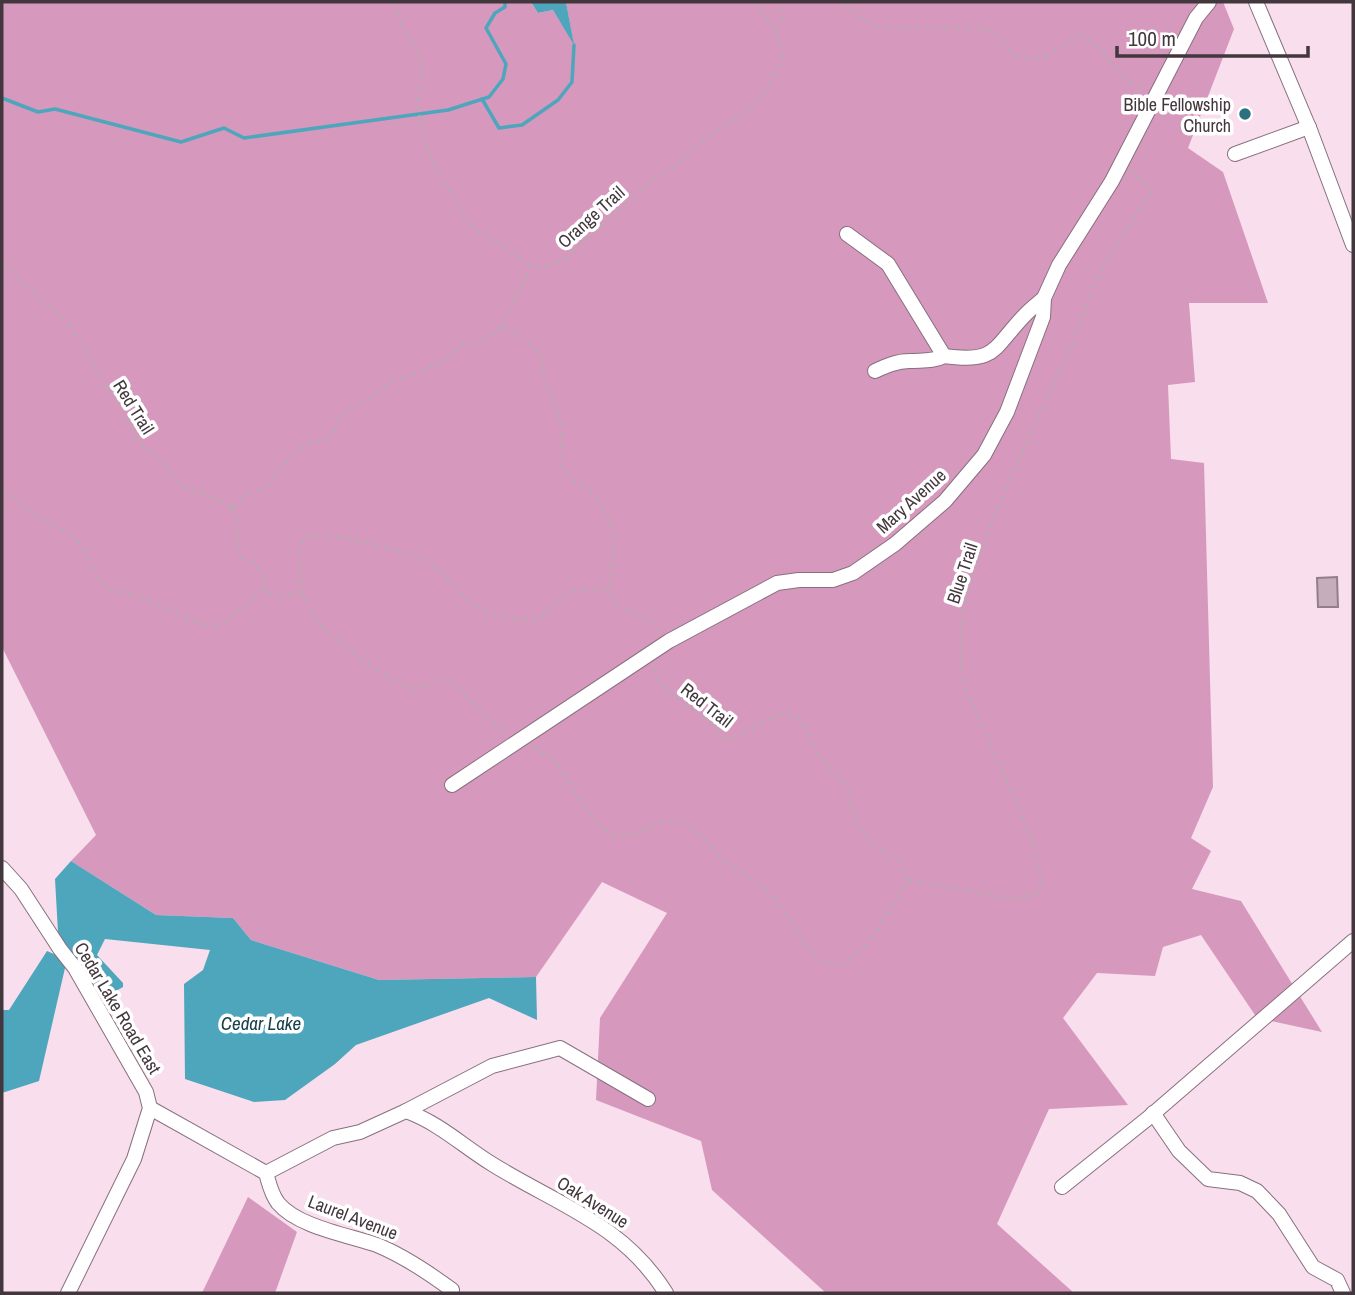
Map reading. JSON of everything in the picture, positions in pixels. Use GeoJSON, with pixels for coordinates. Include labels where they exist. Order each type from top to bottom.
{"type":"FeatureCollection","features":[{"type":"Feature","properties":{"kind":"street","name":"Mary Avenue"},"geometry":{"type":"LineString","coordinates":[[452,785],[658,648],[777,583],[833,580],[853,573],[895,544],[945,501],[984,455],[1007,412],[1043,317],[1044,298],[1059,265],[1124,158],[1196,18],[1209,2]]}},
{"type":"Feature","properties":{"kind":"street"},"geometry":{"type":"LineString","coordinates":[[1256,2],[1309,127],[1353,245]]}},
{"type":"Feature","properties":{"kind":"street"},"geometry":{"type":"LineString","coordinates":[[1235,154],[1309,127]]}},
{"type":"Feature","properties":{"kind":"street"},"geometry":{"type":"LineString","coordinates":[[847,234],[888,264],[944,356]]}},
{"type":"Feature","properties":{"kind":"street"},"geometry":{"type":"LineString","coordinates":[[875,371],[906,360],[986,356],[1000,345],[1023,316],[1044,298]]}},
{"type":"Feature","properties":{"kind":"street","name":"Cedar Lake Road East"},"geometry":{"type":"LineString","coordinates":[[2,868],[21,889],[75,968],[146,1092],[150,1108]]}},
{"type":"Feature","properties":{"kind":"street"},"geometry":{"type":"LineString","coordinates":[[1062,1187],[1153,1113],[1353,941]]}},
{"type":"Feature","properties":{"kind":"street"},"geometry":{"type":"LineString","coordinates":[[68,1293],[134,1158],[150,1108],[261,1170],[333,1138],[360,1132],[407,1111],[492,1066],[560,1048],[648,1099]]}},
{"type":"Feature","properties":{"kind":"street","name":"Oak Avenue"},"geometry":{"type":"LineString","coordinates":[[407,1111],[429,1119],[486,1160],[613,1233],[651,1269],[666,1293]]}},
{"type":"Feature","properties":{"kind":"street"},"geometry":{"type":"LineString","coordinates":[[1153,1113],[1179,1151],[1208,1179],[1240,1183],[1256,1191],[1279,1213],[1313,1267],[1340,1287]]}},
{"type":"Feature","properties":{"kind":"street","name":"Laurel Avenue"},"geometry":{"type":"LineString","coordinates":[[261,1170],[280,1205],[293,1214],[307,1222],[378,1246],[433,1276],[452,1290]]}},
{"type":"Feature","properties":{"kind":"path"},"geometry":{"type":"LineString","coordinates":[[265,590],[262,573],[253,562],[241,557],[237,550],[239,525],[232,508],[248,495],[269,484],[285,462],[302,447],[314,441],[325,440],[333,434],[344,412],[371,398],[393,381],[409,377],[443,361],[461,345],[479,341],[501,327],[531,265],[495,239],[479,232],[467,221],[445,185],[424,142],[418,106],[418,91],[423,78],[422,62],[413,41],[403,27],[394,2]]}},
{"type":"Feature","properties":{"kind":"path"},"geometry":{"type":"LineString","coordinates":[[754,2],[776,30],[782,19],[777,2]]}},
{"type":"Feature","properties":{"kind":"path"},"geometry":{"type":"LineString","coordinates":[[844,2],[856,15],[878,27],[983,28],[993,32],[1017,58],[1031,60],[1059,49],[1080,35],[1100,47],[1118,71],[1156,96]]}},
{"type":"Feature","properties":{"kind":"path","name":"Orange Trail"},"geometry":{"type":"LineString","coordinates":[[531,265],[544,267],[567,257],[657,176],[681,161],[695,145],[757,103],[776,72],[782,56],[776,30]]}},
{"type":"Feature","properties":{"kind":"path","name":"Blue Trail"},"geometry":{"type":"LineString","coordinates":[[907,880],[982,892],[995,897],[1032,896],[1040,892],[1041,878],[1031,836],[964,685],[961,618],[974,568],[1013,472],[1079,329],[1085,306],[1099,275],[1152,191],[1128,166],[1124,158]]}},
{"type":"Feature","properties":{"kind":"path","name":"Red Trail"},"geometry":{"type":"LineString","coordinates":[[2,263],[71,326],[105,385],[124,408],[137,440],[182,486],[232,508]]}},
{"type":"Feature","properties":{"kind":"path"},"geometry":{"type":"LineString","coordinates":[[501,327],[517,332],[536,348],[544,380],[560,416],[563,440],[560,459],[563,469],[591,493],[608,516],[616,548],[610,588],[574,591],[559,598],[540,619],[523,621],[481,609],[422,558],[366,541],[307,535],[299,548],[301,594],[310,612],[322,628],[405,687],[414,688],[445,679],[455,684],[501,729],[520,738],[559,765],[604,829],[614,835],[623,836],[674,821],[690,828],[730,865],[769,892],[819,959],[835,965],[845,964],[857,955],[884,920],[907,880]]}},
{"type":"Feature","properties":{"kind":"path"},"geometry":{"type":"LineString","coordinates":[[2,489],[34,514],[72,536],[82,546],[100,583],[108,589],[148,599],[201,624],[221,625],[256,593],[265,590],[277,596],[301,594]]}},
{"type":"Feature","properties":{"kind":"path","name":"Red Trail"},"geometry":{"type":"LineString","coordinates":[[610,588],[621,606],[656,627],[660,638],[653,666],[657,677],[667,690],[714,726],[725,738],[736,738],[780,716],[789,714],[800,719],[819,757],[841,778],[848,790],[852,818],[859,829],[901,861],[907,880]]}},
{"type":"Feature","properties":{"kind":"shaded area"},"geometry":{"type":"Polygon","coordinates":[[[2,2],[531,2],[538,13],[553,10],[573,42],[566,2],[1223,2],[1234,29],[1188,148],[1223,172],[1268,303],[1189,303],[1195,382],[1168,385],[1171,459],[1204,463],[1213,787],[1191,838],[1211,851],[1192,889],[1241,901],[1322,1032],[1257,1018],[1201,935],[1163,947],[1155,976],[1097,973],[1063,1018],[1128,1105],[1049,1109],[997,1224],[1074,1293],[826,1293],[712,1190],[701,1141],[596,1100],[600,1018],[667,913],[602,882],[536,977],[379,980],[251,940],[233,918],[156,915],[71,861],[96,835],[2,647],[2,2]]]}},
{"type":"Feature","properties":{"kind":"shaded area"},"geometry":{"type":"Polygon","coordinates":[[[248,1197],[297,1232],[275,1293],[202,1293],[248,1197]]]}},
{"type":"Feature","properties":{"kind":"water"},"geometry":{"type":"Polygon","coordinates":[[[531,2],[566,2],[574,45],[553,10],[538,13],[531,2]]]}},
{"type":"Feature","properties":{"kind":"water","name":"Cedar Lake"},"geometry":{"type":"Polygon","coordinates":[[[71,861],[156,915],[233,918],[251,940],[379,980],[536,977],[537,1020],[489,998],[356,1045],[335,1064],[285,1100],[254,1102],[185,1079],[184,984],[203,970],[210,950],[105,939],[97,955],[123,983],[123,987],[109,995],[98,991],[85,964],[76,959],[65,968],[39,1081],[2,1093],[2,1010],[9,1010],[47,951],[58,956],[67,947],[58,932],[55,879],[71,861]]]}},
{"type":"Feature","properties":{"kind":"building"},"geometry":{"type":"Polygon","coordinates":[[[1337,577],[1338,607],[1318,607],[1317,578],[1337,577]]]}},
{"type":"Feature","properties":{"kind":"waterway"},"geometry":{"type":"LineString","coordinates":[[2,98],[38,112],[55,109],[181,142],[224,128],[244,138],[448,110],[489,97],[503,79],[506,64],[486,28],[495,13],[505,7],[505,2]]}},
{"type":"Feature","properties":{"kind":"waterway"},"geometry":{"type":"LineString","coordinates":[[482,99],[499,128],[522,125],[558,100],[572,82],[574,45]]}},
{"type":"Feature","properties":{"kind":"place","name":"Bible Fellowship Church"},"geometry":{"type":"Point","coordinates":[1245,114]}}]}
